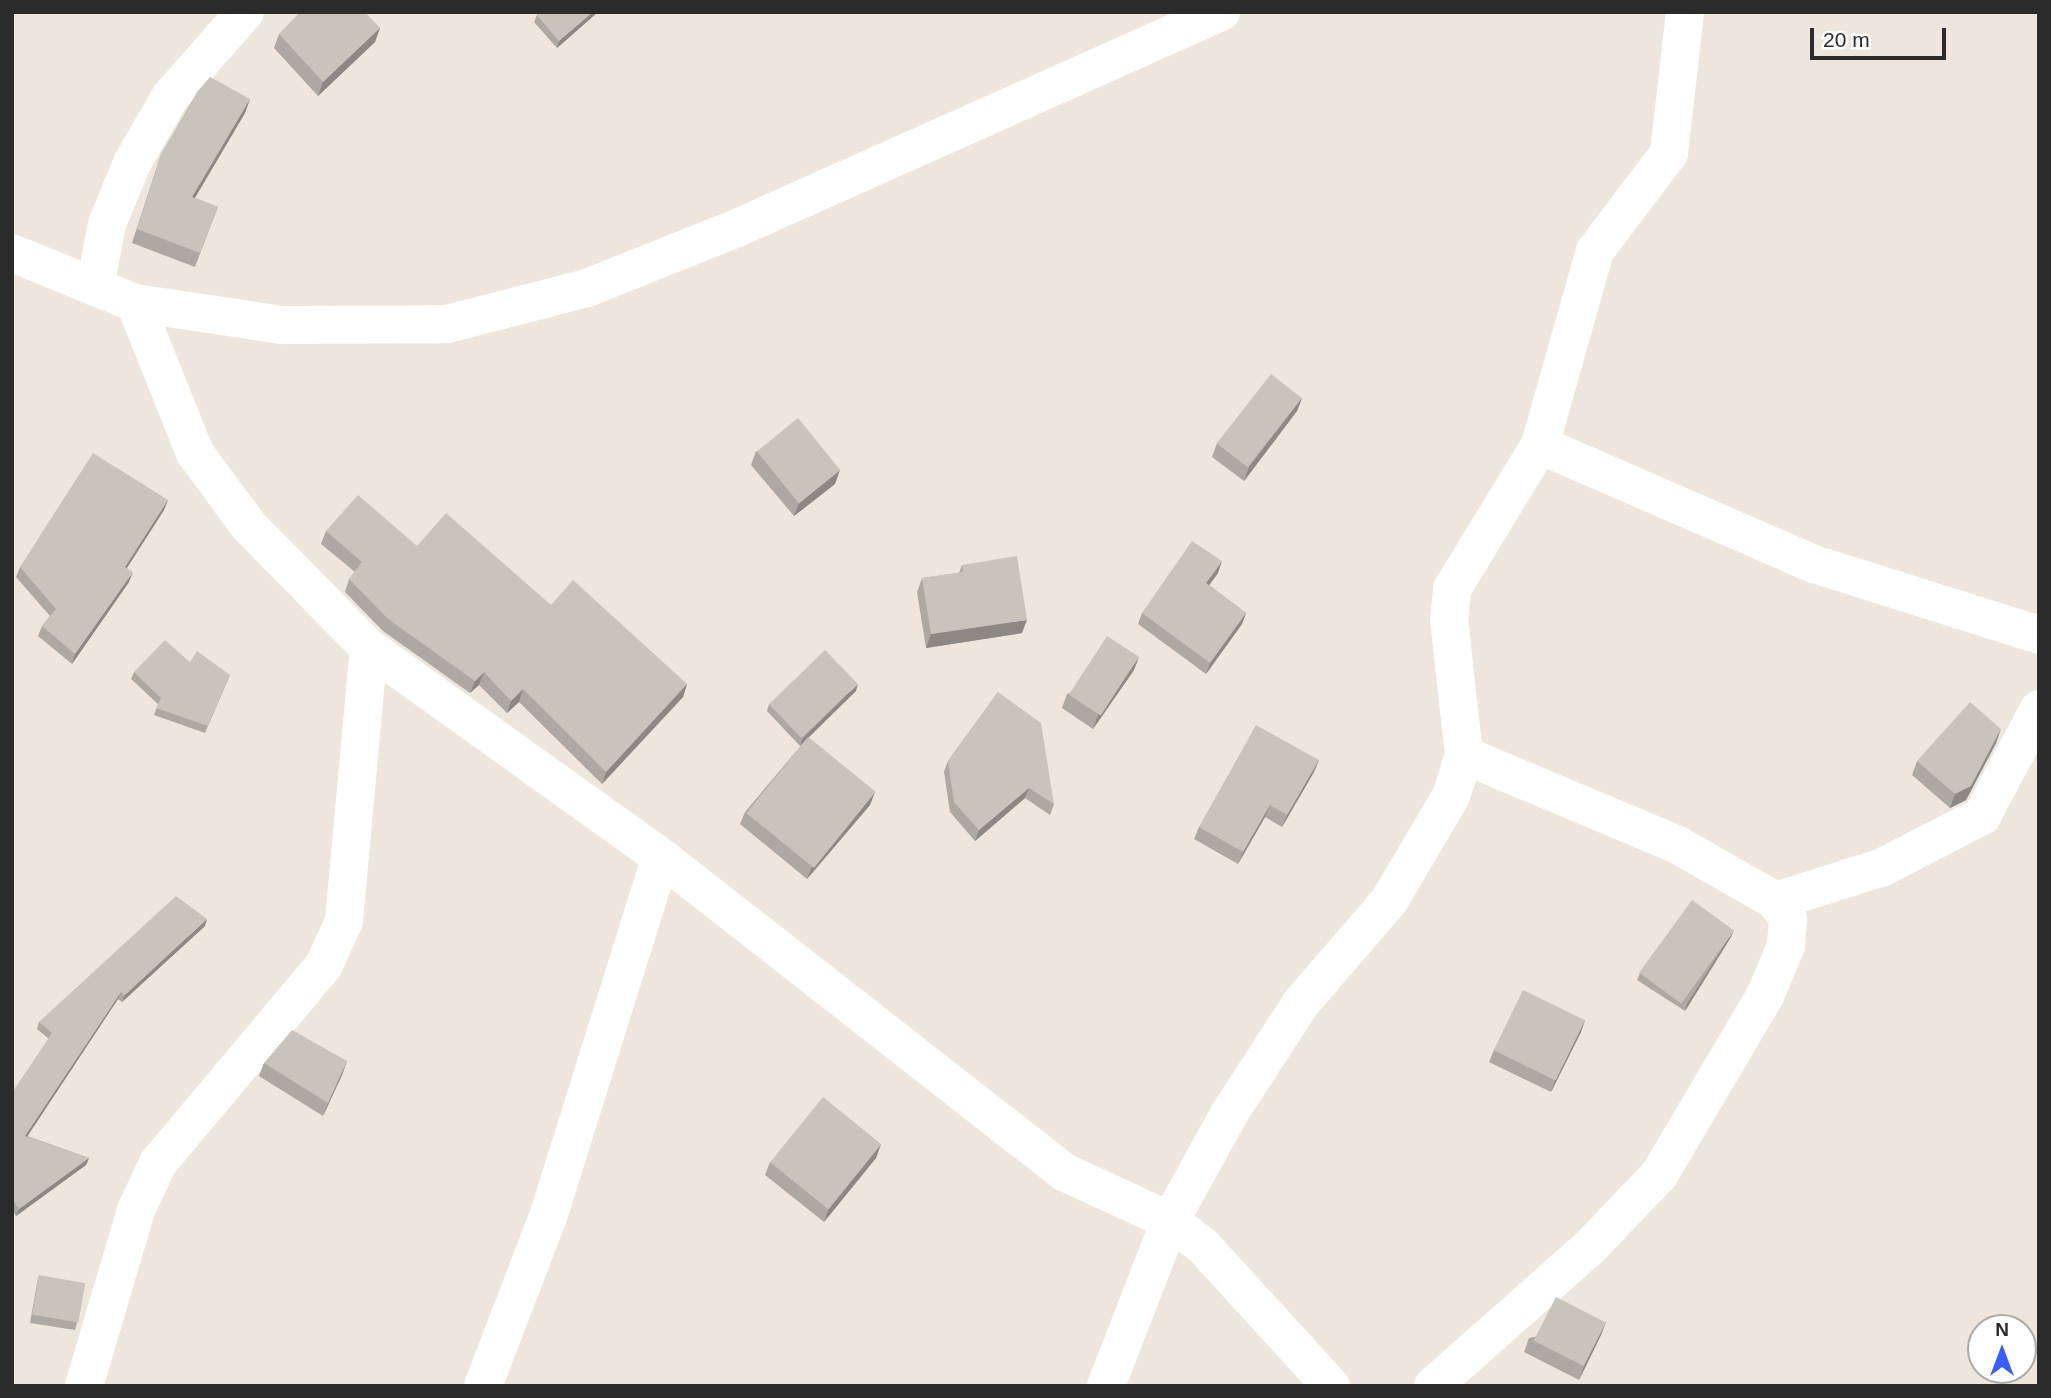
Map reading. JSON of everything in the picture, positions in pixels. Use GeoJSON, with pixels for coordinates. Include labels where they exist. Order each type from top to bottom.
{"type":"FeatureCollection","features":[{"type":"Feature","properties":{"kind":"street"},"geometry":{"type":"LineString","coordinates":[[94,287],[107,224],[132,163],[170,97],[245,12]]}},
{"type":"Feature","properties":{"kind":"street"},"geometry":{"type":"LineString","coordinates":[[1107,1386],[1170,1221],[1300,1003],[1389,901],[1423,849],[1464,755],[1448,602],[1463,561],[1540,445],[1595,251],[1669,153],[1685,12]]}},
{"type":"Feature","properties":{"kind":"street"},"geometry":{"type":"LineString","coordinates":[[12,253],[135,303],[283,325],[447,324],[587,288],[737,228],[1202,16]]}},
{"type":"Feature","properties":{"kind":"street"},"geometry":{"type":"LineString","coordinates":[[135,303],[195,453],[248,525],[369,648],[662,857],[1065,1172],[1170,1221],[1246,1286],[1331,1386]]}},
{"type":"Feature","properties":{"kind":"street"},"geometry":{"type":"LineString","coordinates":[[1540,445],[1814,564],[2039,635]]}},
{"type":"Feature","properties":{"kind":"street"},"geometry":{"type":"LineString","coordinates":[[85,1386],[136,1210],[158,1163],[324,965],[344,921],[369,648]]}},
{"type":"Feature","properties":{"kind":"street"},"geometry":{"type":"LineString","coordinates":[[1776,901],[1883,867],[1982,816],[2039,709]]}},
{"type":"Feature","properties":{"kind":"street"},"geometry":{"type":"LineString","coordinates":[[1433,1386],[1588,1249],[1660,1175],[1715,1089],[1781,958],[1788,919],[1776,901],[1678,845],[1464,755]]}},
{"type":"Feature","properties":{"kind":"street"},"geometry":{"type":"LineString","coordinates":[[483,1386],[548,1217],[662,857]]}},
{"type":"Feature","properties":{"kind":"building"},"geometry":{"type":"Polygon","coordinates":[[[300,12],[365,12],[380,28],[323,82],[279,34],[300,12]]]}},
{"type":"Feature","properties":{"kind":"building"},"geometry":{"type":"Polygon","coordinates":[[[539,12],[593,12],[559,41],[537,15],[539,12]]]}},
{"type":"Feature","properties":{"kind":"building"},"geometry":{"type":"Polygon","coordinates":[[[210,77],[250,99],[192,197],[218,207],[200,253],[137,229],[161,154],[197,92],[210,77]]]}},
{"type":"Feature","properties":{"kind":"building"},"geometry":{"type":"Polygon","coordinates":[[[1271,374],[1302,398],[1248,467],[1217,443],[1271,374]]]}},
{"type":"Feature","properties":{"kind":"building"},"geometry":{"type":"Polygon","coordinates":[[[798,418],[840,470],[799,503],[757,451],[798,418]]]}},
{"type":"Feature","properties":{"kind":"building"},"geometry":{"type":"Polygon","coordinates":[[[93,453],[168,500],[125,567],[133,572],[75,654],[42,626],[56,609],[20,567],[93,453]]]}},
{"type":"Feature","properties":{"kind":"building"},"geometry":{"type":"Polygon","coordinates":[[[358,495],[417,546],[446,513],[551,605],[573,580],[687,684],[606,772],[523,689],[511,701],[484,672],[475,681],[388,619],[349,579],[362,562],[326,531],[358,495]]]}},
{"type":"Feature","properties":{"kind":"building"},"geometry":{"type":"Polygon","coordinates":[[[1192,541],[1222,561],[1206,583],[1246,613],[1210,663],[1142,613],[1192,541]]]}},
{"type":"Feature","properties":{"kind":"building"},"geometry":{"type":"Polygon","coordinates":[[[1017,556],[1027,620],[931,634],[922,578],[963,572],[962,565],[1017,556]]]}},
{"type":"Feature","properties":{"kind":"building"},"geometry":{"type":"Polygon","coordinates":[[[1107,636],[1139,657],[1101,715],[1069,695],[1107,636]]]}},
{"type":"Feature","properties":{"kind":"building"},"geometry":{"type":"Polygon","coordinates":[[[165,640],[190,662],[197,651],[230,675],[208,726],[156,708],[161,698],[134,672],[165,640]]]}},
{"type":"Feature","properties":{"kind":"building"},"geometry":{"type":"Polygon","coordinates":[[[825,650],[858,684],[802,738],[769,704],[825,650]]]}},
{"type":"Feature","properties":{"kind":"building"},"geometry":{"type":"Polygon","coordinates":[[[998,692],[1041,723],[1054,804],[1029,788],[979,830],[954,802],[948,761],[998,692]]]}},
{"type":"Feature","properties":{"kind":"building"},"geometry":{"type":"Polygon","coordinates":[[[1970,702],[2001,729],[1971,786],[1955,794],[1917,761],[1970,702]]]}},
{"type":"Feature","properties":{"kind":"building"},"geometry":{"type":"Polygon","coordinates":[[[1256,725],[1319,760],[1287,815],[1270,805],[1243,852],[1199,827],[1256,725]]]}},
{"type":"Feature","properties":{"kind":"building"},"geometry":{"type":"Polygon","coordinates":[[[808,737],[876,792],[814,868],[746,813],[808,737]]]}},
{"type":"Feature","properties":{"kind":"building"},"geometry":{"type":"Polygon","coordinates":[[[176,896],[207,919],[125,995],[121,992],[25,1136],[89,1158],[19,1209],[12,1199],[12,1093],[52,1033],[39,1022],[176,896]]]}},
{"type":"Feature","properties":{"kind":"building"},"geometry":{"type":"Polygon","coordinates":[[[1692,900],[1734,931],[1681,1003],[1639,973],[1692,900]]]}},
{"type":"Feature","properties":{"kind":"building"},"geometry":{"type":"Polygon","coordinates":[[[1523,990],[1585,1020],[1556,1080],[1494,1050],[1523,990]]]}},
{"type":"Feature","properties":{"kind":"building"},"geometry":{"type":"Polygon","coordinates":[[[292,1030],[347,1061],[328,1103],[264,1063],[292,1030]]]}},
{"type":"Feature","properties":{"kind":"building"},"geometry":{"type":"Polygon","coordinates":[[[823,1097],[881,1144],[828,1209],[770,1162],[823,1097]]]}},
{"type":"Feature","properties":{"kind":"building"},"geometry":{"type":"Polygon","coordinates":[[[39,1275],[85,1283],[78,1323],[32,1314],[39,1275]]]}},
{"type":"Feature","properties":{"kind":"building"},"geometry":{"type":"Polygon","coordinates":[[[1556,1297],[1606,1322],[1584,1366],[1534,1341],[1556,1297]]]}}]}
